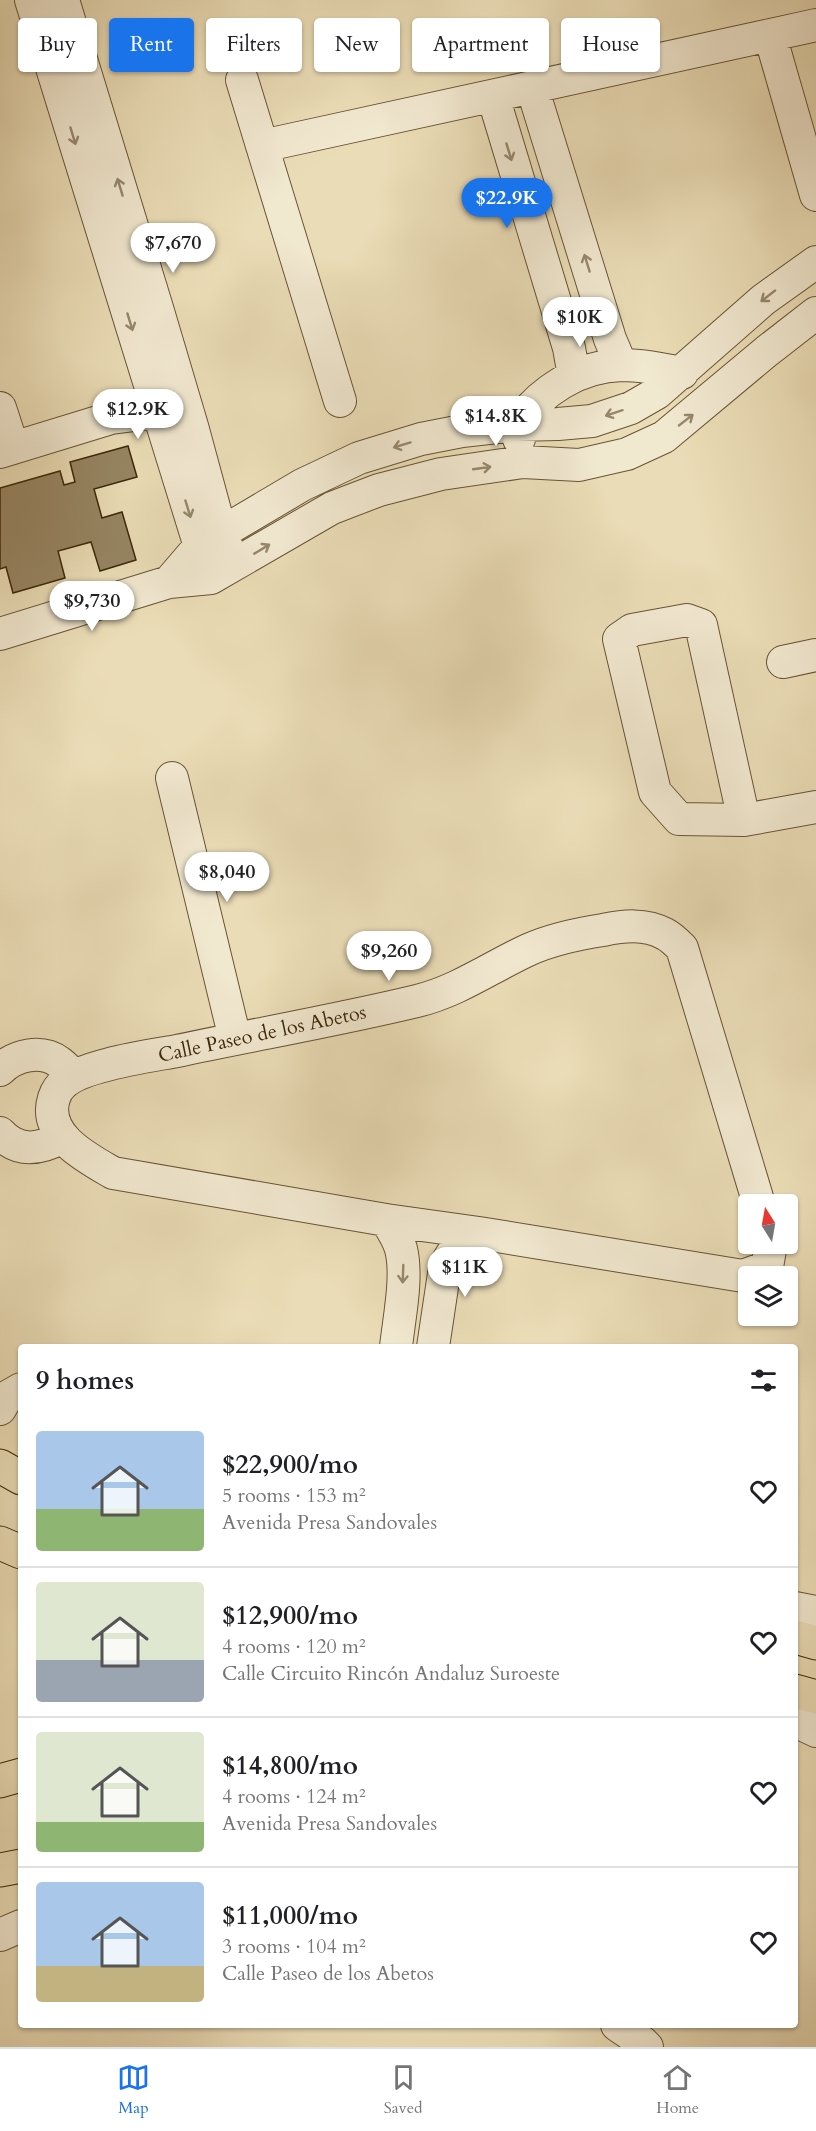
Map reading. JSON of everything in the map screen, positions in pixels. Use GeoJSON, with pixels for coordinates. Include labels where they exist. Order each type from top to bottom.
{"type":"FeatureCollection","features":[{"type":"Feature","properties":{"kind":"main road"},"geometry":{"type":"LineString","coordinates":[[0,1543],[18,1551]]}},
{"type":"Feature","properties":{"kind":"main road"},"geometry":{"type":"LineString","coordinates":[[798,1638],[816,1643]]}},
{"type":"Feature","properties":{"kind":"main road"},"geometry":{"type":"LineString","coordinates":[[798,1680],[816,1684]]}},
{"type":"Feature","properties":{"kind":"main road"},"geometry":{"type":"LineString","coordinates":[[798,1692],[816,1697]]}},
{"type":"Feature","properties":{"kind":"main road"},"geometry":{"type":"LineString","coordinates":[[0,1781],[18,1775]]}},
{"type":"Feature","properties":{"kind":"main road"},"geometry":{"type":"LineString","coordinates":[[0,1870],[18,1867]]}},
{"type":"Feature","properties":{"kind":"street"},"geometry":{"type":"LineString","coordinates":[[31,0],[73,85],[183,394],[210,540]]}},
{"type":"Feature","properties":{"kind":"street"},"geometry":{"type":"LineString","coordinates":[[63,0],[73,85],[158,412],[222,572]]}},
{"type":"Feature","properties":{"kind":"street"},"geometry":{"type":"LineString","coordinates":[[262,146],[816,25]]}},
{"type":"Feature","properties":{"kind":"street"},"geometry":{"type":"LineString","coordinates":[[770,35],[816,195]]}},
{"type":"Feature","properties":{"kind":"street"},"geometry":{"type":"LineString","coordinates":[[242,80],[340,401]]}},
{"type":"Feature","properties":{"kind":"street"},"geometry":{"type":"LineString","coordinates":[[532,87],[610,339],[621,365]]}},
{"type":"Feature","properties":{"kind":"street"},"geometry":{"type":"LineString","coordinates":[[493,96],[569,348],[574,376]]}},
{"type":"Feature","properties":{"kind":"street"},"geometry":{"type":"LineString","coordinates":[[169,582],[210,540],[302,485],[359,458],[421,439],[462,431],[517,424],[592,421],[631,408],[657,393],[763,300],[816,262]]}},
{"type":"Feature","properties":{"kind":"street"},"geometry":{"type":"LineString","coordinates":[[0,634],[169,582],[222,572],[332,508],[380,490],[441,474],[524,462],[579,465],[627,454],[664,437],[816,313]]}},
{"type":"Feature","properties":{"kind":"street"},"geometry":{"type":"LineString","coordinates":[[524,462],[517,424],[529,407],[542,395],[574,376],[598,368],[621,365],[681,372]]}},
{"type":"Feature","properties":{"kind":"street"},"geometry":{"type":"LineString","coordinates":[[0,408],[6,450],[111,418],[158,412]]}},
{"type":"Feature","properties":{"kind":"street"},"geometry":{"type":"LineString","coordinates":[[753,818],[701,625],[687,620],[632,630],[619,639],[655,792],[679,819],[753,818],[816,807]]}},
{"type":"Feature","properties":{"kind":"street"},"geometry":{"type":"LineString","coordinates":[[783,662],[816,655]]}},
{"type":"Feature","properties":{"kind":"street"},"geometry":{"type":"LineString","coordinates":[[172,778],[235,1039]]}},
{"type":"Feature","properties":{"kind":"street","name":"Calle Paseo de los Abetos"},"geometry":{"type":"LineString","coordinates":[[756,1194],[682,948],[665,934],[643,926],[568,935],[529,950],[459,987],[420,1000],[308,1025],[109,1064],[74,1076],[63,1083],[52,1104],[52,1116],[56,1128],[63,1137],[84,1156],[113,1173],[386,1220],[743,1276],[767,1267],[769,1254]]}},
{"type":"Feature","properties":{"kind":"street"},"geometry":{"type":"LineString","coordinates":[[0,1070],[19,1057],[39,1055],[59,1061],[74,1076]]}},
{"type":"Feature","properties":{"kind":"street"},"geometry":{"type":"LineString","coordinates":[[0,1132],[6,1139],[25,1147],[45,1146],[63,1137]]}},
{"type":"Feature","properties":{"kind":"street"},"geometry":{"type":"LineString","coordinates":[[386,1220],[394,1233],[403,1260],[404,1272],[396,1344]]}},
{"type":"Feature","properties":{"kind":"street"},"geometry":{"type":"LineString","coordinates":[[433,1344],[445,1268],[457,1247],[479,1233]]}},
{"type":"Feature","properties":{"kind":"street"},"geometry":{"type":"LineString","coordinates":[[0,1409],[7,1396],[18,1390]]}},
{"type":"Feature","properties":{"kind":"street"},"geometry":{"type":"LineString","coordinates":[[798,1609],[816,1612]]}},
{"type":"Feature","properties":{"kind":"street"},"geometry":{"type":"LineString","coordinates":[[798,1722],[816,1731]]}},
{"type":"Feature","properties":{"kind":"street"},"geometry":{"type":"LineString","coordinates":[[0,1935],[18,1927]]}},
{"type":"Feature","properties":{"kind":"street"},"geometry":{"type":"LineString","coordinates":[[621,2028],[647,2047]]}},
{"type":"Feature","properties":{"kind":"building"},"geometry":{"type":"Polygon","coordinates":[[[128,446],[137,477],[94,489],[102,518],[122,512],[136,560],[100,571],[91,542],[58,551],[65,578],[13,593],[6,567],[0,569],[0,488],[60,471],[64,485],[75,482],[70,462],[128,446]]]}}]}
